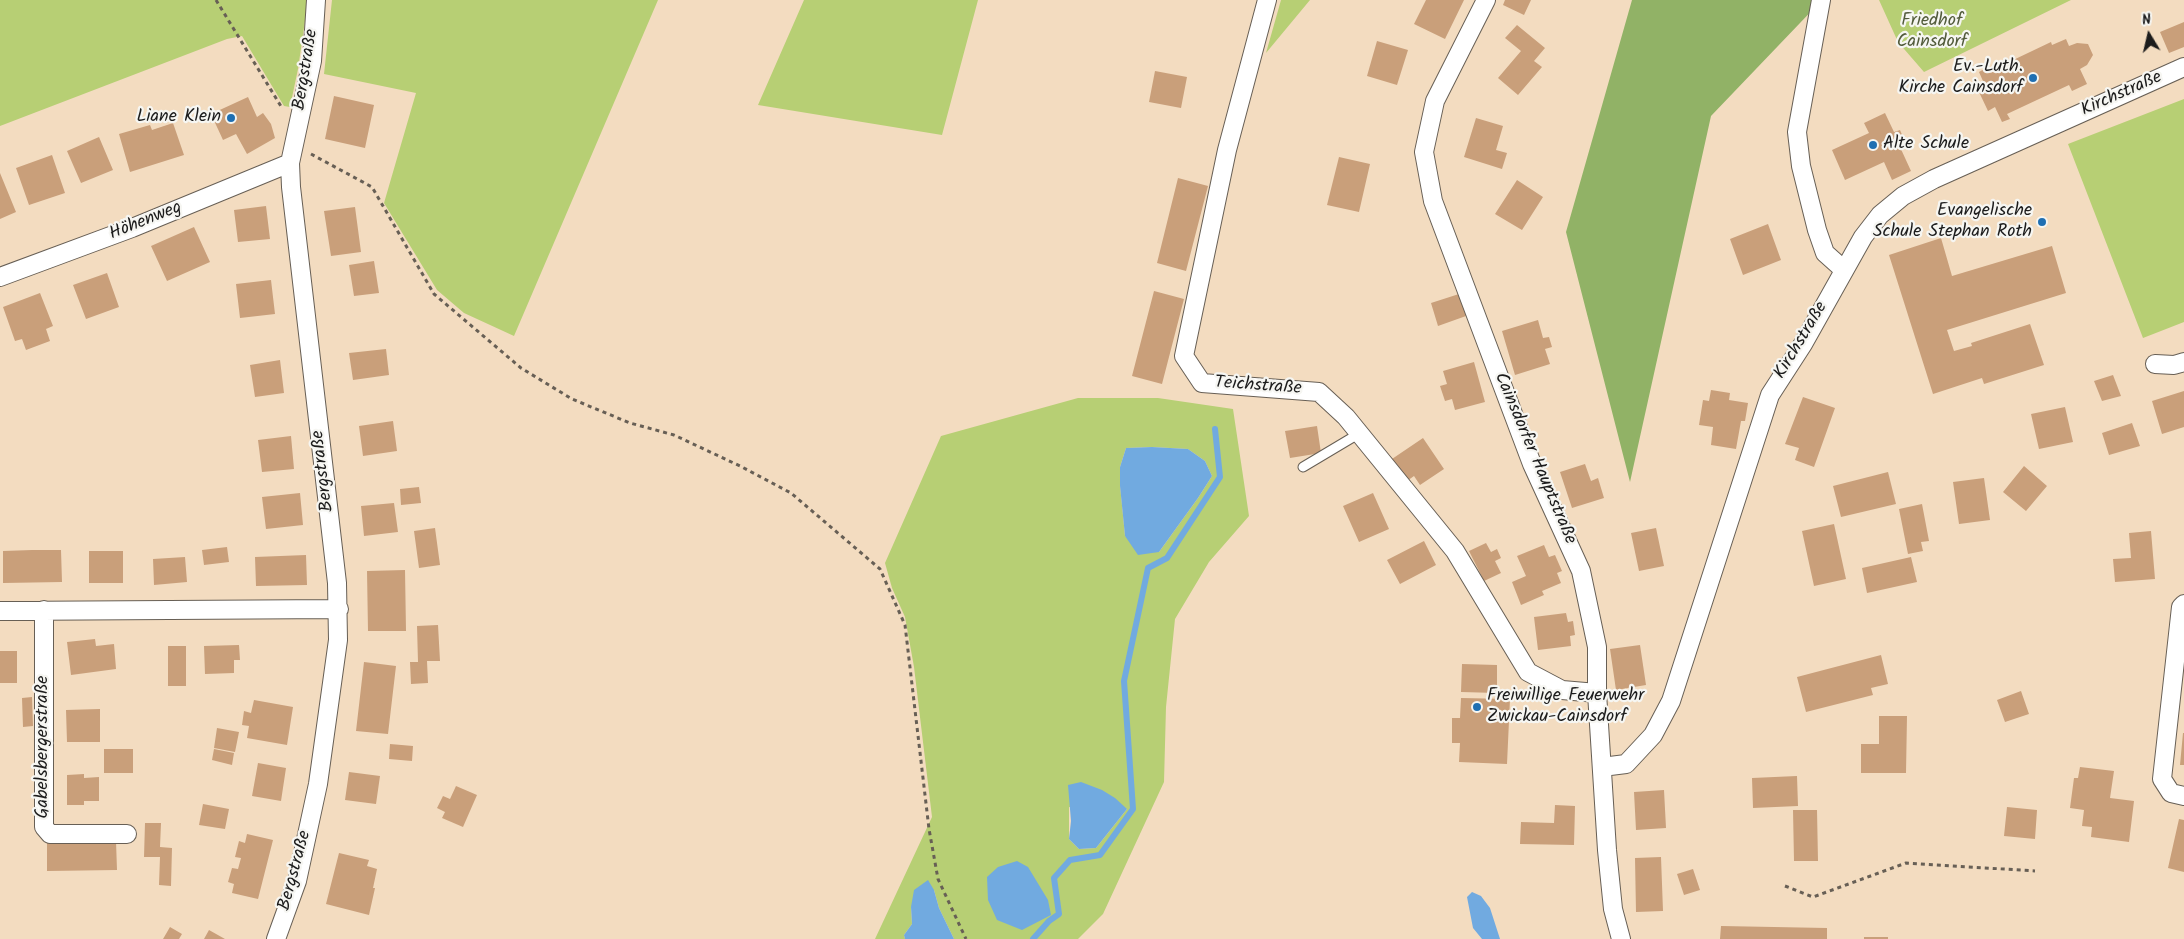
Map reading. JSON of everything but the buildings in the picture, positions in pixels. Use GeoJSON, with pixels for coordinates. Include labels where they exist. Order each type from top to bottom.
{"type":"FeatureCollection","features":[{"type":"Feature","properties":{"kind":"street","name":"Bergstraße"},"geometry":{"type":"LineString","coordinates":[[276,939],[297,881],[318,784],[338,640],[338,609],[291,186],[292,156],[312,61],[316,0]]}},
{"type":"Feature","properties":{"kind":"street","name":"Teichstraße"},"geometry":{"type":"LineString","coordinates":[[1268,0],[1227,150],[1184,356],[1202,383],[1319,392],[1360,433],[1455,551],[1528,672],[1562,690],[1597,693]]}},
{"type":"Feature","properties":{"kind":"street","name":"Cainsdorfer Hauptstraße"},"geometry":{"type":"LineString","coordinates":[[1486,0],[1435,101],[1424,152],[1434,201],[1532,464],[1581,570],[1597,647],[1597,693],[1607,850],[1613,909],[1621,939]]}},
{"type":"Feature","properties":{"kind":"street"},"geometry":{"type":"LineString","coordinates":[[1821,0],[1797,132],[1800,166],[1817,230],[1825,253],[1844,270]]}},
{"type":"Feature","properties":{"kind":"street","name":"Kirchstraße"},"geometry":{"type":"LineString","coordinates":[[1602,767],[1626,764],[1653,735],[1672,701],[1770,395],[1803,344],[1863,237],[1880,215],[1903,196],[1934,179],[2184,67]]}},
{"type":"Feature","properties":{"kind":"street","name":"Höhenweg"},"geometry":{"type":"LineString","coordinates":[[0,277],[132,228],[292,156]]}},
{"type":"Feature","properties":{"kind":"street"},"geometry":{"type":"LineString","coordinates":[[2155,364],[2174,365],[2184,362]]}},
{"type":"Feature","properties":{"kind":"street"},"geometry":{"type":"LineString","coordinates":[[2184,604],[2182,607],[2162,779],[2171,793],[2184,796]]}},
{"type":"Feature","properties":{"kind":"street"},"geometry":{"type":"LineString","coordinates":[[0,611],[338,609]]}},
{"type":"Feature","properties":{"kind":"street","name":"Gabelsbergerstraße"},"geometry":{"type":"LineString","coordinates":[[44,610],[44,827],[50,834],[127,834]]}},
{"type":"Feature","properties":{"kind":"lane"},"geometry":{"type":"LineString","coordinates":[[1303,468],[1360,433]]}},
{"type":"Feature","properties":{"kind":"path"},"geometry":{"type":"LineString","coordinates":[[216,0],[272,94],[286,113],[298,124]]}},
{"type":"Feature","properties":{"kind":"path"},"geometry":{"type":"LineString","coordinates":[[292,156],[306,151],[372,187],[434,294],[522,368],[572,399],[630,423],[674,436],[740,466],[791,493],[880,569],[905,625],[929,828],[938,879],[966,939]]}},
{"type":"Feature","properties":{"kind":"path"},"geometry":{"type":"LineString","coordinates":[[1785,886],[1813,897],[1906,863],[2035,871]]}},
{"type":"Feature","properties":{"kind":"green space"},"geometry":{"type":"Polygon","coordinates":[[[0,0],[308,0],[298,69],[290,107],[284,106],[242,36],[227,39],[0,126],[0,0]]]}},
{"type":"Feature","properties":{"kind":"green space"},"geometry":{"type":"Polygon","coordinates":[[[332,0],[658,0],[514,336],[464,313],[437,290],[384,203],[416,93],[324,74],[332,0]]]}},
{"type":"Feature","properties":{"kind":"green space"},"geometry":{"type":"Polygon","coordinates":[[[804,0],[978,0],[942,135],[758,105],[804,0]]]}},
{"type":"Feature","properties":{"kind":"green space"},"geometry":{"type":"Polygon","coordinates":[[[1281,0],[1310,0],[1266,53],[1281,0]]]}},
{"type":"Feature","properties":{"kind":"green space"},"geometry":{"type":"Polygon","coordinates":[[[1632,0],[1822,0],[1711,116],[1630,482],[1566,232],[1632,0]]]}},
{"type":"Feature","properties":{"kind":"green space","name":"Friedhof Cainsdorf"},"geometry":{"type":"Polygon","coordinates":[[[1879,0],[2071,0],[1924,72],[1898,42],[1879,0]]]}},
{"type":"Feature","properties":{"kind":"green space"},"geometry":{"type":"Polygon","coordinates":[[[2184,99],[2184,322],[2143,338],[2068,144],[2184,99]]]}},
{"type":"Feature","properties":{"kind":"green space"},"geometry":{"type":"Polygon","coordinates":[[[1078,398],[1158,398],[1233,409],[1249,516],[1209,562],[1175,619],[1166,707],[1164,782],[1103,914],[1078,939],[954,939],[939,908],[934,890],[911,907],[912,924],[904,935],[905,939],[875,939],[932,817],[914,667],[905,617],[892,588],[885,563],[941,436],[1078,398]],[[1126,448],[1120,467],[1120,485],[1125,536],[1159,552],[1212,476],[1205,461],[1188,449],[1126,448]],[[1069,807],[1069,839],[1079,849],[1096,848],[1127,809],[1069,807]]]}},
{"type":"Feature","properties":{"kind":"water"},"geometry":{"type":"Polygon","coordinates":[[[1126,448],[1188,449],[1205,461],[1212,476],[1159,552],[1138,555],[1125,536],[1120,467],[1126,448]]]}},
{"type":"Feature","properties":{"kind":"water"},"geometry":{"type":"Polygon","coordinates":[[[1081,782],[1102,790],[1127,809],[1096,848],[1079,849],[1069,839],[1071,821],[1068,785],[1081,782]]]}},
{"type":"Feature","properties":{"kind":"water"},"geometry":{"type":"Polygon","coordinates":[[[1017,861],[1028,867],[1048,900],[1051,915],[1022,930],[997,920],[988,900],[987,877],[998,867],[1017,861]]]}},
{"type":"Feature","properties":{"kind":"water"},"geometry":{"type":"Polygon","coordinates":[[[928,880],[954,939],[905,939],[904,935],[912,924],[911,907],[914,890],[928,880]]]}},
{"type":"Feature","properties":{"kind":"water"},"geometry":{"type":"Polygon","coordinates":[[[1472,892],[1481,896],[1490,908],[1500,939],[1482,939],[1473,928],[1467,897],[1472,892]]]}},
{"type":"Feature","properties":{"kind":"waterway"},"geometry":{"type":"LineString","coordinates":[[1033,939],[1049,921],[1059,914],[1054,878],[1070,860],[1100,855],[1133,809],[1124,681],[1148,568],[1167,558],[1220,477],[1215,429]]}},
{"type":"Feature","properties":{"kind":"place","name":"Ev.-Luth. Kirche Cainsdorf"},"geometry":{"type":"Point","coordinates":[2033,78]}},
{"type":"Feature","properties":{"kind":"place","name":"Liane Klein"},"geometry":{"type":"Point","coordinates":[231,118]}},
{"type":"Feature","properties":{"kind":"place","name":"Alte Schule"},"geometry":{"type":"Point","coordinates":[1873,145]}},
{"type":"Feature","properties":{"kind":"place","name":"Evangelische Schule Stephan Roth"},"geometry":{"type":"Point","coordinates":[2042,222]}},
{"type":"Feature","properties":{"kind":"place","name":"Freiwillige Feuerwehr Zwickau-Cainsdorf"},"geometry":{"type":"Point","coordinates":[1477,707]}}]}
